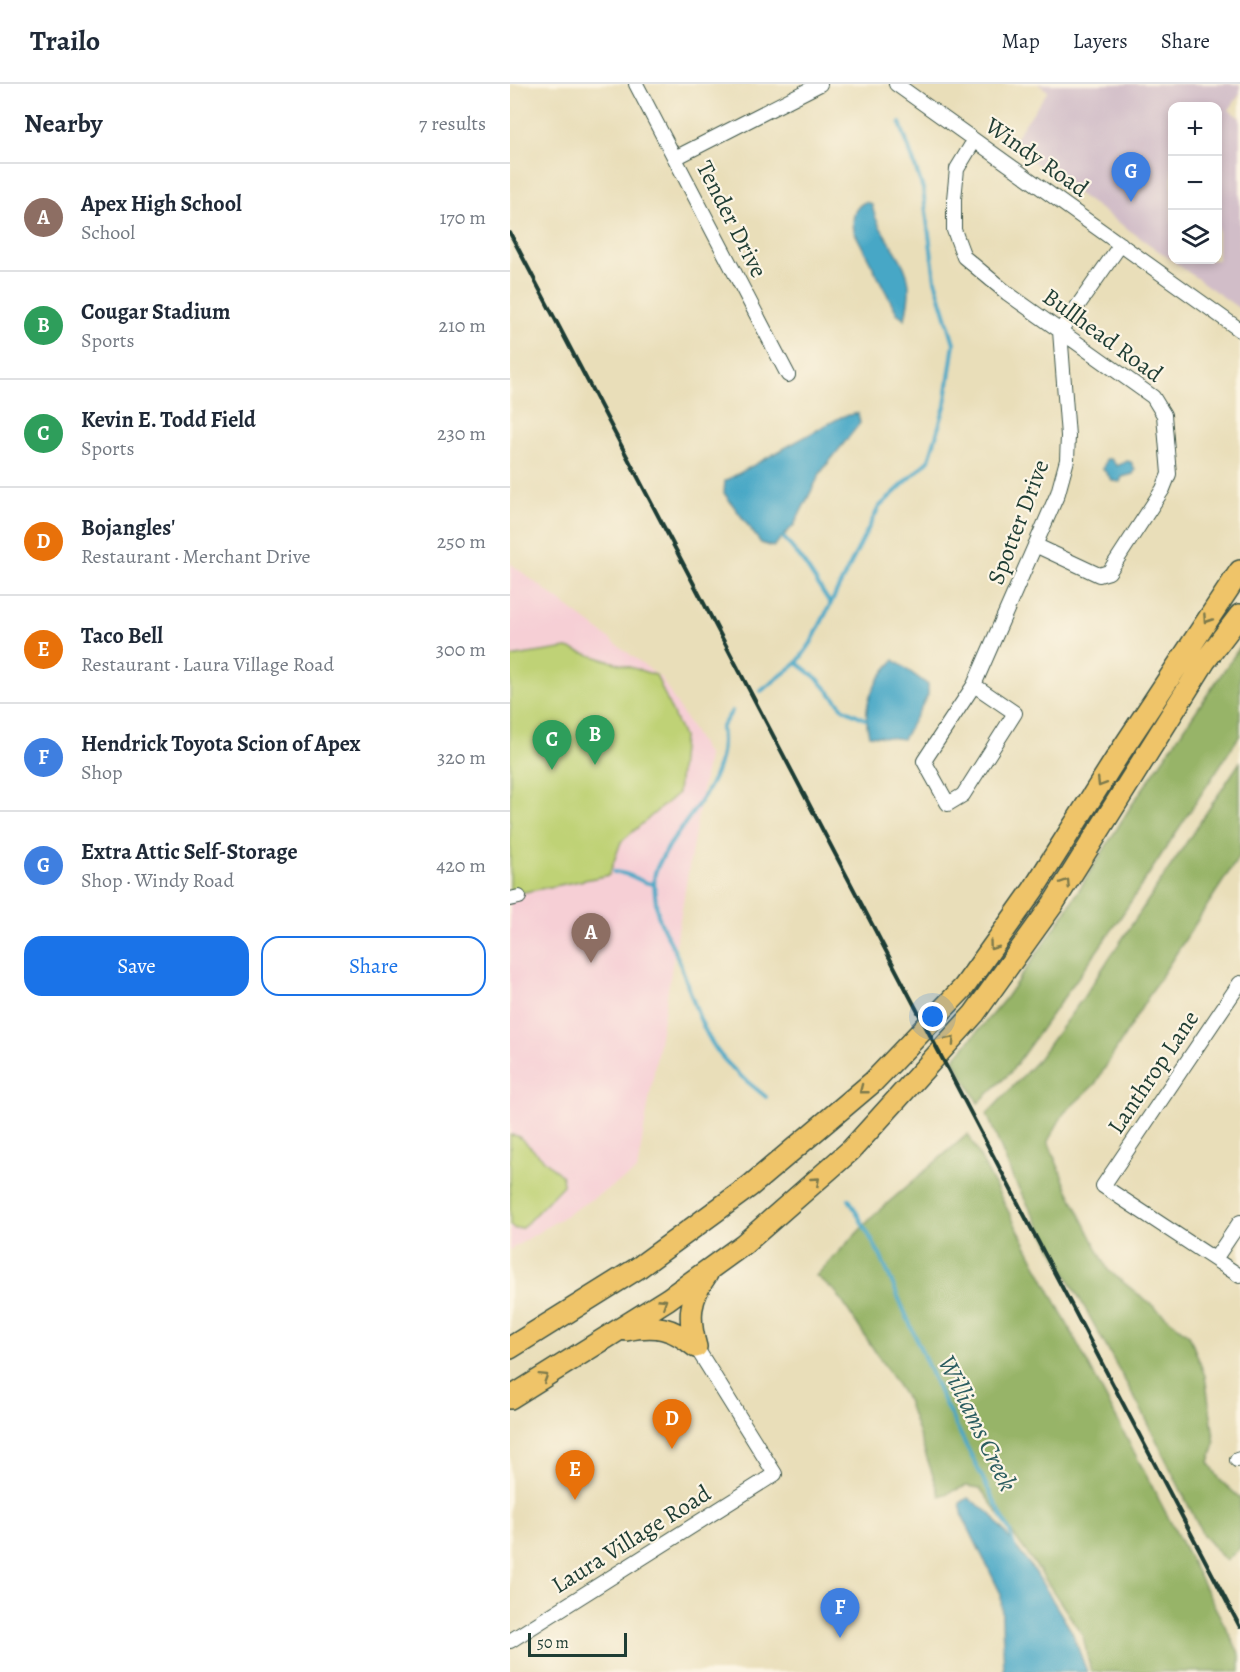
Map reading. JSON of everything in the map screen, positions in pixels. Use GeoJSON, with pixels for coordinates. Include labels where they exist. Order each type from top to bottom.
{"type":"FeatureCollection","features":[{"type":"Feature","properties":{"kind":"highway"},"geometry":{"type":"LineString","coordinates":[[510,1348],[638,1268],[750,1186],[873,1082],[964,987],[1033,891],[1117,757],[1240,571]]}},
{"type":"Feature","properties":{"kind":"highway"},"geometry":{"type":"LineString","coordinates":[[510,1398],[614,1333],[744,1244],[851,1150],[974,1014],[1053,904],[1205,661],[1240,615]]}},
{"type":"Feature","properties":{"kind":"highway"},"geometry":{"type":"LineString","coordinates":[[696,1347],[690,1325],[691,1306],[698,1289],[713,1266]]}},
{"type":"Feature","properties":{"kind":"highway"},"geometry":{"type":"LineString","coordinates":[[614,1333],[657,1326],[676,1332],[696,1347]]}},
{"type":"Feature","properties":{"kind":"street","name":"Tender Drive"},"geometry":{"type":"LineString","coordinates":[[636,84],[788,375]]}},
{"type":"Feature","properties":{"kind":"street"},"geometry":{"type":"LineString","coordinates":[[675,158],[820,84]]}},
{"type":"Feature","properties":{"kind":"street","name":"Windy Road"},"geometry":{"type":"LineString","coordinates":[[896,84],[1240,330]]}},
{"type":"Feature","properties":{"kind":"street","name":"Bullhead Road"},"geometry":{"type":"LineString","coordinates":[[974,141],[957,169],[954,230],[957,243],[968,261],[1060,331],[1087,347],[1153,397],[1164,415],[1169,474],[1163,489],[1109,572],[1099,574],[1035,545]]}},
{"type":"Feature","properties":{"kind":"street"},"geometry":{"type":"LineString","coordinates":[[1060,331],[1121,244]]}},
{"type":"Feature","properties":{"kind":"street","name":"Spotter Drive"},"geometry":{"type":"LineString","coordinates":[[974,685],[1015,713],[963,795],[948,804],[924,761],[974,685],[1058,493],[1067,460],[1068,436],[1060,331]]}},
{"type":"Feature","properties":{"kind":"street","name":"Lanthrop Lane"},"geometry":{"type":"LineString","coordinates":[[1215,1259],[1103,1185],[1240,983]]}},
{"type":"Feature","properties":{"kind":"street"},"geometry":{"type":"LineString","coordinates":[[1240,1222],[1215,1259],[1240,1275]]}},
{"type":"Feature","properties":{"kind":"street","name":"Laura Village Road"},"geometry":{"type":"LineString","coordinates":[[510,1641],[774,1474],[696,1347]]}},
{"type":"Feature","properties":{"kind":"shaded area"},"geometry":{"type":"Polygon","coordinates":[[[1038,84],[1240,84],[1240,94],[1229,110],[1240,118],[1240,309],[1177,264],[1222,264],[1222,102],[1168,102],[1168,258],[1010,145],[1048,91],[1038,84]]]}},
{"type":"Feature","properties":{"kind":"shaded area"},"geometry":{"type":"Polygon","coordinates":[[[510,563],[661,678],[708,756],[637,1171],[510,1250],[510,563]]]}},
{"type":"Feature","properties":{"kind":"green space"},"geometry":{"type":"Polygon","coordinates":[[[1240,647],[1240,735],[1116,924],[1010,1073],[978,1103],[954,1059],[1005,999],[1061,919],[1131,806],[1240,647]]]}},
{"type":"Feature","properties":{"kind":"green space"},"geometry":{"type":"Polygon","coordinates":[[[567,648],[656,675],[683,737],[678,793],[621,842],[609,875],[510,895],[510,657],[567,648]]]}},
{"type":"Feature","properties":{"kind":"green space"},"geometry":{"type":"Polygon","coordinates":[[[1240,762],[1240,855],[1153,989],[1095,1084],[1064,1113],[1048,1141],[1066,1186],[1108,1270],[1189,1335],[1205,1376],[1215,1444],[1209,1462],[1220,1480],[1240,1498],[1240,1548],[1226,1561],[1203,1535],[1144,1415],[1013,1178],[987,1114],[1036,1062],[1083,998],[1240,762]]]}},
{"type":"Feature","properties":{"kind":"green space"},"geometry":{"type":"Polygon","coordinates":[[[968,1134],[1240,1655],[1240,1672],[1091,1672],[1083,1636],[980,1488],[966,1486],[940,1496],[907,1400],[836,1292],[816,1276],[876,1213],[968,1134]]]}},
{"type":"Feature","properties":{"kind":"green space"},"geometry":{"type":"Polygon","coordinates":[[[510,1135],[518,1136],[562,1176],[563,1185],[522,1228],[515,1229],[510,1225],[510,1135]]]}},
{"type":"Feature","properties":{"kind":"water"},"geometry":{"type":"Polygon","coordinates":[[[865,202],[872,204],[882,231],[906,272],[909,290],[905,319],[897,313],[854,231],[854,214],[865,202]]]}},
{"type":"Feature","properties":{"kind":"water"},"geometry":{"type":"Polygon","coordinates":[[[858,413],[860,423],[821,472],[794,525],[773,547],[761,543],[724,493],[725,481],[841,417],[858,413]]]}},
{"type":"Feature","properties":{"kind":"water"},"geometry":{"type":"Polygon","coordinates":[[[1106,459],[1111,459],[1117,466],[1127,461],[1131,462],[1135,470],[1133,474],[1122,477],[1120,482],[1113,481],[1103,469],[1106,459]]]}},
{"type":"Feature","properties":{"kind":"water"},"geometry":{"type":"Polygon","coordinates":[[[894,660],[928,685],[928,695],[903,739],[869,735],[867,724],[871,694],[880,677],[894,660]]]}},
{"type":"Feature","properties":{"kind":"water"},"geometry":{"type":"Polygon","coordinates":[[[968,1498],[990,1513],[1036,1573],[1072,1632],[1087,1672],[1004,1672],[1001,1594],[963,1517],[960,1503],[968,1498]]]}},
{"type":"Feature","properties":{"kind":"waterway"},"geometry":{"type":"LineString","coordinates":[[761,691],[797,663],[811,643],[879,507],[929,460],[945,406],[954,343],[935,280],[923,189],[900,123]]}},
{"type":"Feature","properties":{"kind":"waterway"},"geometry":{"type":"LineString","coordinates":[[784,538],[802,560],[830,603]]}},
{"type":"Feature","properties":{"kind":"waterway"},"geometry":{"type":"LineString","coordinates":[[797,663],[818,679],[844,709],[865,719]]}},
{"type":"Feature","properties":{"kind":"waterway","name":"Williams Creek"},"geometry":{"type":"LineString","coordinates":[[732,711],[721,728],[722,749],[718,768],[700,802],[665,852],[656,870],[655,892],[660,920],[677,956],[709,1039],[727,1062],[766,1097]]}},
{"type":"Feature","properties":{"kind":"waterway","name":"Williams Creek"},"geometry":{"type":"LineString","coordinates":[[614,872],[627,874],[654,884]]}},
{"type":"Feature","properties":{"kind":"waterway","name":"Williams Creek"},"geometry":{"type":"LineString","coordinates":[[849,1199],[881,1257],[940,1394],[1010,1532],[1015,1550]]}},
{"type":"Feature","properties":{"kind":"railway"},"geometry":{"type":"LineString","coordinates":[[510,233],[1240,1627]]}},
{"type":"Feature","properties":{"kind":"place","name":"Extra Attic Self-Storage"},"geometry":{"type":"Point","coordinates":[1131,202]}},
{"type":"Feature","properties":{"kind":"place","name":"Cougar Stadium"},"geometry":{"type":"Point","coordinates":[595,765]}},
{"type":"Feature","properties":{"kind":"place","name":"Kevin E. Todd Field"},"geometry":{"type":"Point","coordinates":[552,770]}},
{"type":"Feature","properties":{"kind":"place","name":"Apex High School"},"geometry":{"type":"Point","coordinates":[591,963]}},
{"type":"Feature","properties":{"kind":"place","name":"Bojangles'"},"geometry":{"type":"Point","coordinates":[672,1449]}},
{"type":"Feature","properties":{"kind":"place","name":"Taco Bell"},"geometry":{"type":"Point","coordinates":[575,1500]}},
{"type":"Feature","properties":{"kind":"place","name":"Hendrick Toyota Scion of Apex"},"geometry":{"type":"Point","coordinates":[840,1638]}}]}
